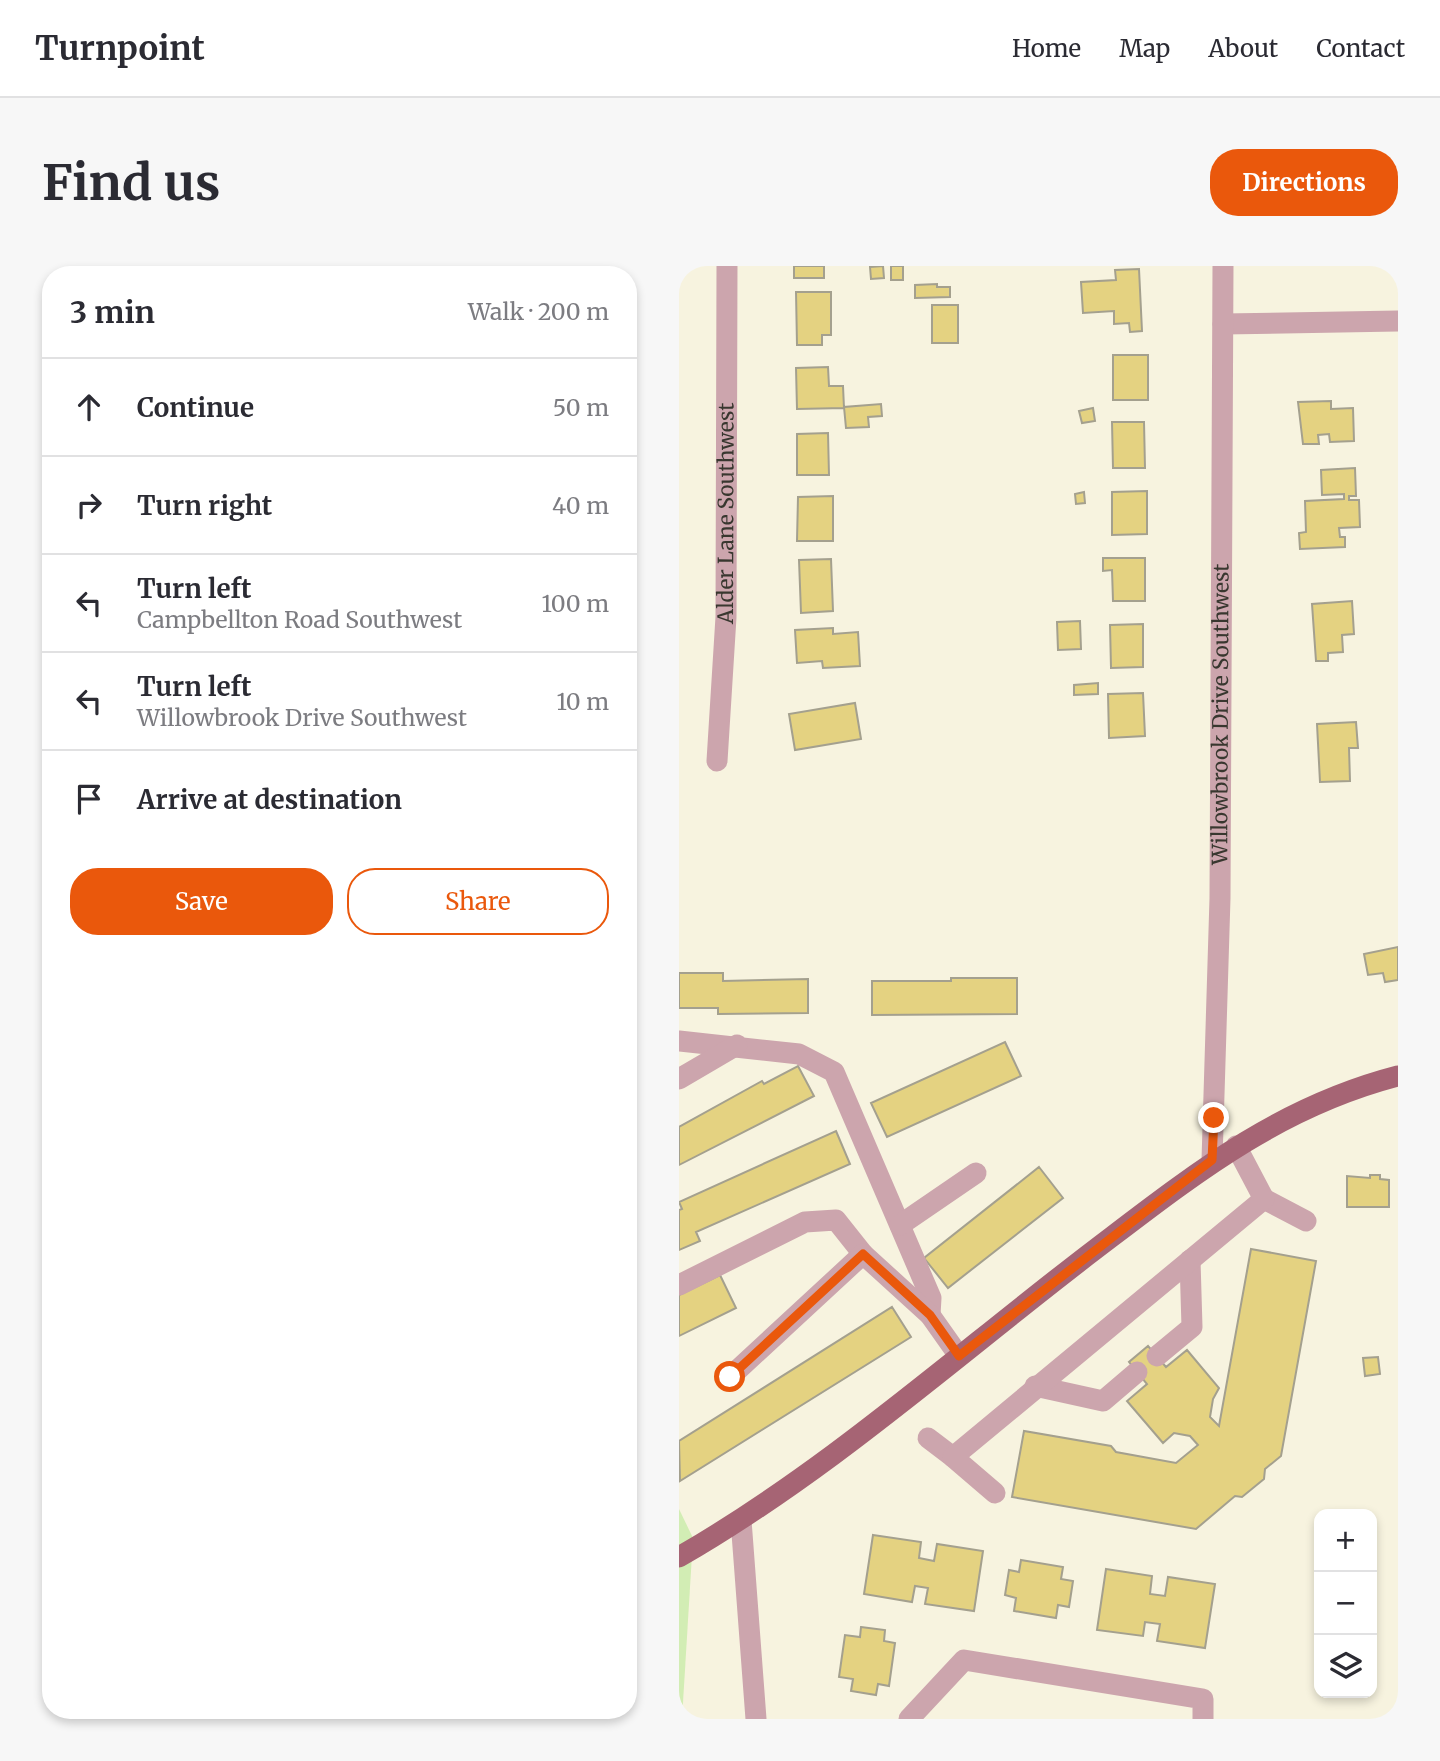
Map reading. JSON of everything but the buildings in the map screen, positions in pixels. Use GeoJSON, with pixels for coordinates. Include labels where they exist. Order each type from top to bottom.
{"type":"FeatureCollection","features":[{"type":"Feature","properties":{"kind":"main road"},"geometry":{"type":"LineString","coordinates":[[679,1557],[741,1520],[838,1453],[1212,1160],[1304,1109],[1368,1084],[1398,1076]]}},
{"type":"Feature","properties":{"kind":"street","name":"Alder Lane Southwest"},"geometry":{"type":"LineString","coordinates":[[717,761],[726,617],[727,266]]}},
{"type":"Feature","properties":{"kind":"street","name":"Willowbrook Drive Southwest"},"geometry":{"type":"LineString","coordinates":[[1212,1160],[1220,884],[1223,266]]}},
{"type":"Feature","properties":{"kind":"street"},"geometry":{"type":"LineString","coordinates":[[1223,324],[1398,321]]}},
{"type":"Feature","properties":{"kind":"street"},"geometry":{"type":"LineString","coordinates":[[679,1041],[737,1045],[799,1054],[834,1072],[931,1298],[930,1315]]}},
{"type":"Feature","properties":{"kind":"street"},"geometry":{"type":"LineString","coordinates":[[679,1079],[737,1045]]}},
{"type":"Feature","properties":{"kind":"street"},"geometry":{"type":"LineString","coordinates":[[1236,1146],[1264,1199],[1306,1221]]}},
{"type":"Feature","properties":{"kind":"street"},"geometry":{"type":"LineString","coordinates":[[900,1225],[976,1173]]}},
{"type":"Feature","properties":{"kind":"street"},"geometry":{"type":"LineString","coordinates":[[953,1457],[1035,1386],[1264,1199]]}},
{"type":"Feature","properties":{"kind":"street"},"geometry":{"type":"LineString","coordinates":[[679,1285],[805,1222],[836,1220],[863,1254],[930,1315],[959,1356]]}},
{"type":"Feature","properties":{"kind":"street"},"geometry":{"type":"LineString","coordinates":[[730,1377],[863,1254]]}},
{"type":"Feature","properties":{"kind":"street"},"geometry":{"type":"LineString","coordinates":[[1157,1356],[1192,1327],[1190,1260]]}},
{"type":"Feature","properties":{"kind":"street"},"geometry":{"type":"LineString","coordinates":[[1035,1386],[1103,1401],[1137,1372]]}},
{"type":"Feature","properties":{"kind":"street"},"geometry":{"type":"LineString","coordinates":[[928,1438],[995,1493]]}},
{"type":"Feature","properties":{"kind":"street"},"geometry":{"type":"LineString","coordinates":[[741,1520],[756,1719]]}},
{"type":"Feature","properties":{"kind":"street"},"geometry":{"type":"LineString","coordinates":[[908,1719],[964,1660],[1203,1699],[1203,1719]]}},
{"type":"Feature","properties":{"kind":"green space"},"geometry":{"type":"Polygon","coordinates":[[[679,1509],[693,1538],[682,1719],[679,1719],[679,1509]]]}},
{"type":"Feature","properties":{"kind":"route"},"geometry":{"type":"LineString","coordinates":[[730,1377],[863,1254],[930,1315],[959,1356],[1212,1160],[1214,1118]]}}]}
